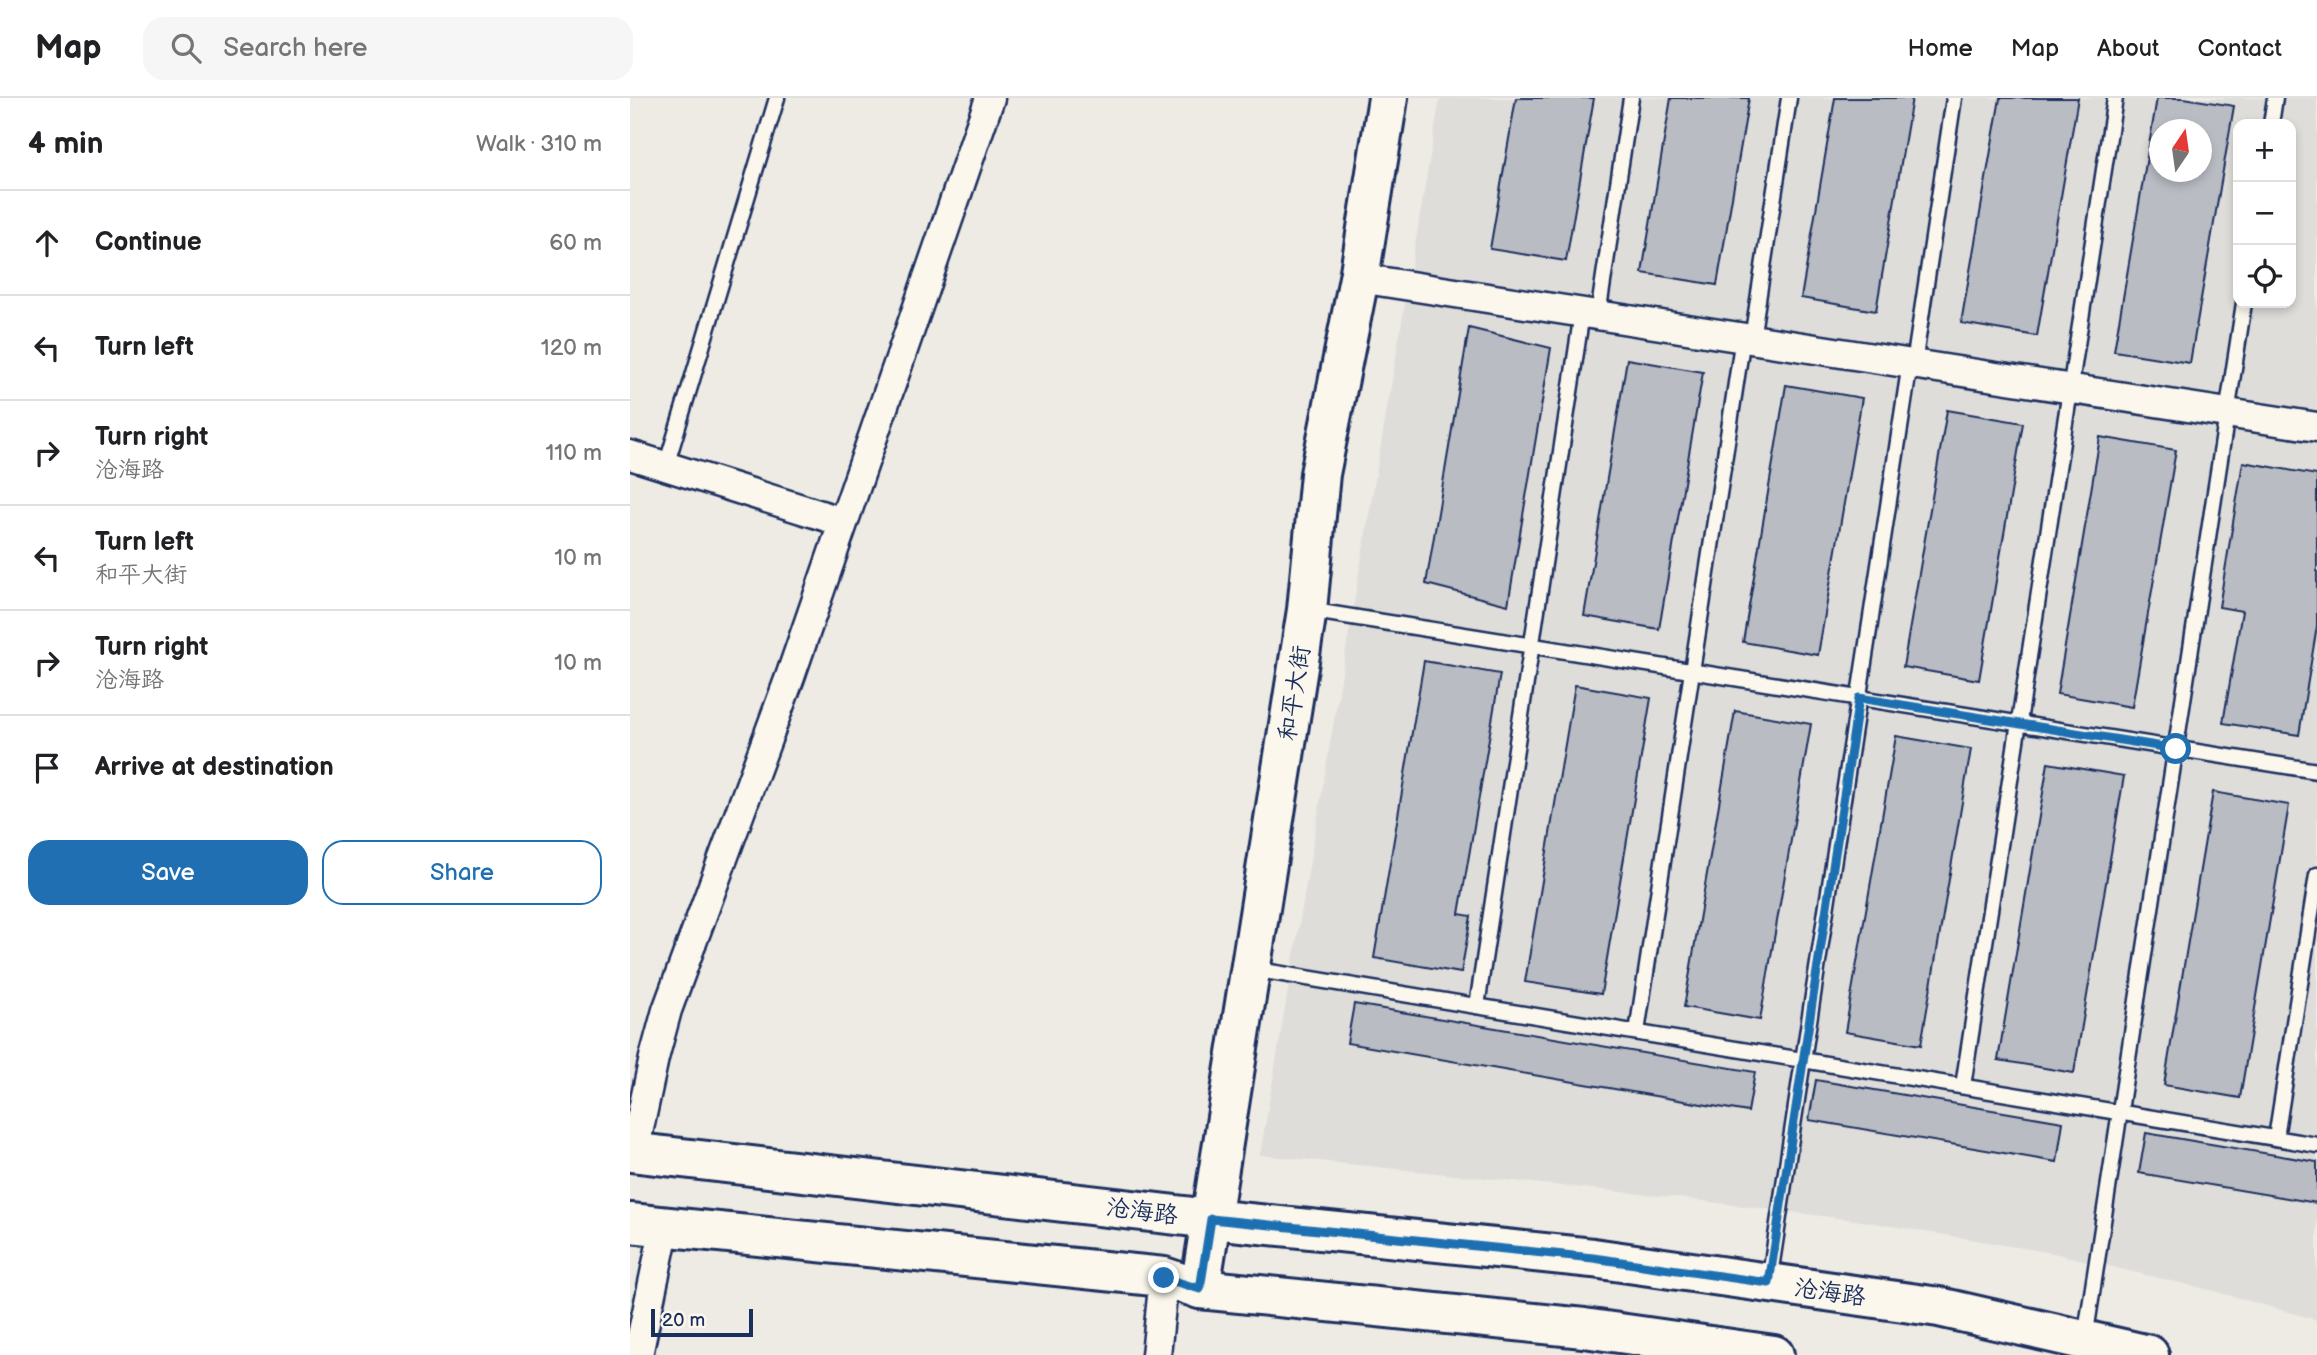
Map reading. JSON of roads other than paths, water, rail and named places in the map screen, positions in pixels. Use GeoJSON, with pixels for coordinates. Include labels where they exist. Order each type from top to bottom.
{"type":"FeatureCollection","features":[{"type":"Feature","properties":{"kind":"main road","name":"和平大街"},"geometry":{"type":"LineString","coordinates":[[1200,1289],[1307,610],[1320,474],[1359,278],[1388,98]]}},
{"type":"Feature","properties":{"kind":"main road","name":"沧海路"},"geometry":{"type":"LineString","coordinates":[[632,1152],[1211,1219],[1593,1258],[1939,1307],[2149,1355]]}},
{"type":"Feature","properties":{"kind":"main road"},"geometry":{"type":"LineString","coordinates":[[648,1224],[1164,1278],[1200,1289],[1584,1328],[1774,1355]]}},
{"type":"Feature","properties":{"kind":"street"},"geometry":{"type":"LineString","coordinates":[[632,1152],[667,1010],[790,677],[990,98]]}},
{"type":"Feature","properties":{"kind":"street"},"geometry":{"type":"LineString","coordinates":[[1359,278],[2317,427]]}},
{"type":"Feature","properties":{"kind":"street"},"geometry":{"type":"LineString","coordinates":[[630,455],[843,522]]}},
{"type":"Feature","properties":{"kind":"street"},"geometry":{"type":"LineString","coordinates":[[638,1355],[648,1224]]}},
{"type":"Feature","properties":{"kind":"street"},"geometry":{"type":"LineString","coordinates":[[1156,1355],[1164,1278]]}},
{"type":"Feature","properties":{"kind":"lane"},"geometry":{"type":"LineString","coordinates":[[666,466],[777,98]]}},
{"type":"Feature","properties":{"kind":"lane"},"geometry":{"type":"LineString","coordinates":[[1477,1006],[1532,646],[1631,98]]}},
{"type":"Feature","properties":{"kind":"lane"},"geometry":{"type":"LineString","coordinates":[[1637,1032],[1691,671],[1788,98]]}},
{"type":"Feature","properties":{"kind":"lane"},"geometry":{"type":"LineString","coordinates":[[1769,1283],[1954,98]]}},
{"type":"Feature","properties":{"kind":"lane"},"geometry":{"type":"LineString","coordinates":[[1963,1086],[2115,98]]}},
{"type":"Feature","properties":{"kind":"lane"},"geometry":{"type":"LineString","coordinates":[[2272,119],[2275,98]]}},
{"type":"Feature","properties":{"kind":"lane"},"geometry":{"type":"LineString","coordinates":[[2085,1339],[2243,308]]}},
{"type":"Feature","properties":{"kind":"lane"},"geometry":{"type":"LineString","coordinates":[[1307,610],[2317,771]]}},
{"type":"Feature","properties":{"kind":"lane"},"geometry":{"type":"LineString","coordinates":[[2276,1138],[2317,875]]}},
{"type":"Feature","properties":{"kind":"lane"},"geometry":{"type":"LineString","coordinates":[[1251,968],[2317,1144]]}}]}
